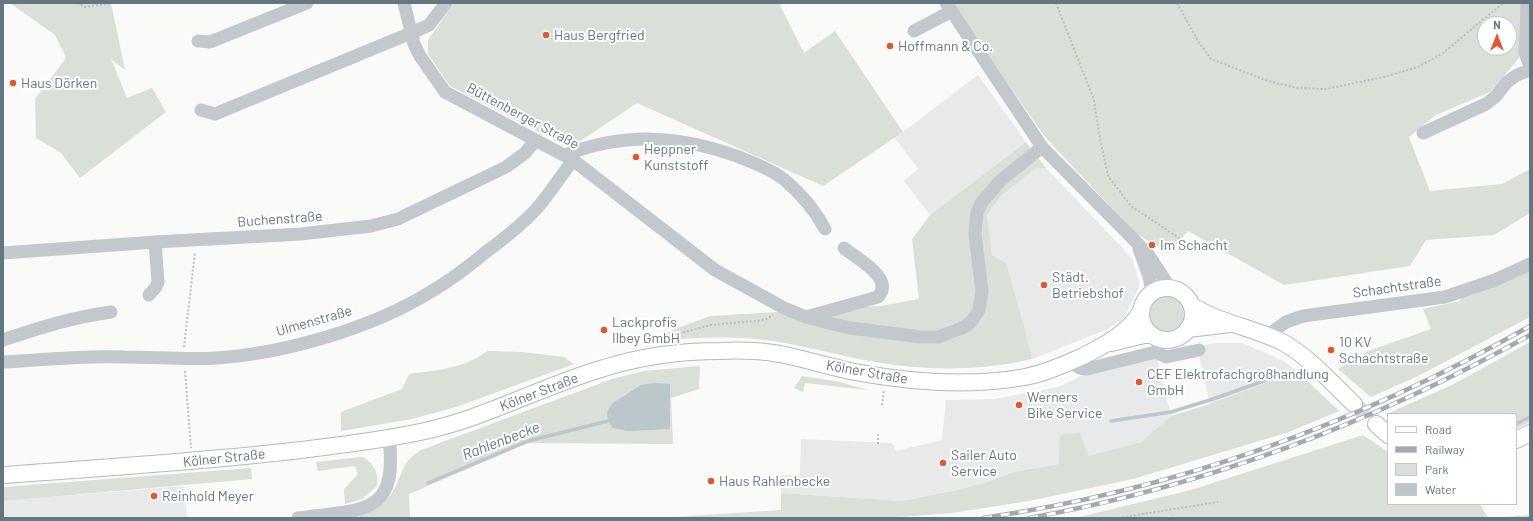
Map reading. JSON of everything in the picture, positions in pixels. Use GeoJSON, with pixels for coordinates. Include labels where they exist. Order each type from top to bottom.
{"type":"FeatureCollection","features":[{"type":"Feature","properties":{"kind":"main road"},"geometry":{"type":"LineString","coordinates":[[1152,292],[1161,288],[1170,288]]}},
{"type":"Feature","properties":{"kind":"main road","name":"Kölner Straße"},"geometry":{"type":"LineString","coordinates":[[1170,288],[1183,293],[1192,305],[1230,324],[1268,336],[1284,343],[1299,354],[1354,404]]}},
{"type":"Feature","properties":{"kind":"main road","name":"Kölner Straße"},"geometry":{"type":"LineString","coordinates":[[3,475],[192,461],[342,445],[389,438],[451,424],[603,368],[648,357],[697,351],[758,352],[779,354],[855,372],[920,381],[965,382],[1026,376],[1073,360],[1106,344],[1128,328],[1141,311],[1144,300],[1152,292]]}},
{"type":"Feature","properties":{"kind":"main road"},"geometry":{"type":"LineString","coordinates":[[1188,329],[1192,320],[1192,305]]}},
{"type":"Feature","properties":{"kind":"main road"},"geometry":{"type":"LineString","coordinates":[[1141,311],[1144,327],[1152,336]]}},
{"type":"Feature","properties":{"kind":"main road","name":"Kölner Straße"},"geometry":{"type":"LineString","coordinates":[[1106,344],[1144,335],[1160,339],[1174,339],[1182,335],[1188,329],[1230,324]]}},
{"type":"Feature","properties":{"kind":"main road"},"geometry":{"type":"LineString","coordinates":[[1376,424],[1387,434]]}},
{"type":"Feature","properties":{"kind":"main road"},"geometry":{"type":"LineString","coordinates":[[1517,440],[1530,433]]}},
{"type":"Feature","properties":{"kind":"street"},"geometry":{"type":"LineString","coordinates":[[198,41],[210,42],[307,3]]}},
{"type":"Feature","properties":{"kind":"street","name":"Büttenberger Straße"},"geometry":{"type":"LineString","coordinates":[[404,3],[411,33],[420,56],[445,92],[569,157],[715,270],[765,298],[806,317],[850,328],[922,338],[938,337],[962,328],[971,322],[979,310],[982,291],[975,234],[978,212],[982,202],[1000,181],[1042,147]]}},
{"type":"Feature","properties":{"kind":"street"},"geometry":{"type":"LineString","coordinates":[[201,110],[216,114],[411,33],[429,25],[446,3]]}},
{"type":"Feature","properties":{"kind":"street"},"geometry":{"type":"LineString","coordinates":[[1527,3],[1525,53],[1530,66]]}},
{"type":"Feature","properties":{"kind":"street"},"geometry":{"type":"LineString","coordinates":[[914,31],[949,7],[1042,147],[1106,210],[1156,264],[1170,288]]}},
{"type":"Feature","properties":{"kind":"street"},"geometry":{"type":"LineString","coordinates":[[1423,133],[1486,104],[1496,96],[1507,82],[1517,75],[1530,70]]}},
{"type":"Feature","properties":{"kind":"street"},"geometry":{"type":"LineString","coordinates":[[569,157],[581,149],[624,140],[660,138],[721,151],[757,164],[786,181],[819,219],[825,230]]}},
{"type":"Feature","properties":{"kind":"street","name":"Buchenstraße"},"geometry":{"type":"LineString","coordinates":[[3,253],[337,231],[371,226],[398,219],[506,167],[525,153],[536,140]]}},
{"type":"Feature","properties":{"kind":"street","name":"Ulmenstraße"},"geometry":{"type":"LineString","coordinates":[[3,362],[123,356],[184,360],[250,354],[303,343],[351,329],[398,309],[432,291],[510,234],[539,206],[569,157]]}},
{"type":"Feature","properties":{"kind":"street"},"geometry":{"type":"LineString","coordinates":[[1134,241],[1142,255],[1152,292]]}},
{"type":"Feature","properties":{"kind":"street"},"geometry":{"type":"LineString","coordinates":[[149,295],[156,287],[158,282],[155,242]]}},
{"type":"Feature","properties":{"kind":"street"},"geometry":{"type":"LineString","coordinates":[[806,317],[878,297],[882,292],[883,285],[880,276],[844,248]]}},
{"type":"Feature","properties":{"kind":"street","name":"Schachtstraße"},"geometry":{"type":"LineString","coordinates":[[1268,336],[1286,322],[1303,316],[1445,297],[1495,280],[1530,264]]}},
{"type":"Feature","properties":{"kind":"street"},"geometry":{"type":"LineString","coordinates":[[3,340],[55,323],[82,316],[111,312]]}},
{"type":"Feature","properties":{"kind":"street"},"geometry":{"type":"LineString","coordinates":[[1073,360],[1076,366],[1081,369],[1087,369],[1156,352],[1166,357],[1199,350]]}},
{"type":"Feature","properties":{"kind":"street"},"geometry":{"type":"LineString","coordinates":[[298,518],[367,507],[378,500],[387,487],[390,473],[392,461],[389,438]]}},
{"type":"Feature","properties":{"kind":"path"},"geometry":{"type":"LineString","coordinates":[[76,3],[85,7],[111,3]]}},
{"type":"Feature","properties":{"kind":"path"},"geometry":{"type":"LineString","coordinates":[[1056,3],[1094,100],[1099,134],[1108,176],[1131,206],[1182,240]]}},
{"type":"Feature","properties":{"kind":"path"},"geometry":{"type":"LineString","coordinates":[[1177,3],[1198,41],[1211,59],[1275,83],[1297,88],[1326,89],[1384,77],[1418,67],[1443,53],[1503,3]]}},
{"type":"Feature","properties":{"kind":"path"},"geometry":{"type":"LineString","coordinates":[[192,461],[183,354],[196,240]]}},
{"type":"Feature","properties":{"kind":"path"},"geometry":{"type":"LineString","coordinates":[[648,357],[658,339],[711,325],[765,320]]}},
{"type":"Feature","properties":{"kind":"path"},"geometry":{"type":"LineString","coordinates":[[878,434],[878,444]]}},
{"type":"Feature","properties":{"kind":"path"},"geometry":{"type":"LineString","coordinates":[[1118,518],[1218,502]]}},
{"type":"Feature","properties":{"kind":"shaded area"},"geometry":{"type":"Polygon","coordinates":[[[978,75],[1026,142],[930,215],[904,181],[918,169],[895,138],[978,75]]]}},
{"type":"Feature","properties":{"kind":"shaded area"},"geometry":{"type":"Polygon","coordinates":[[[1046,168],[1132,258],[1139,282],[1139,288],[1124,318],[1108,329],[1032,359],[1006,263],[992,255],[987,215],[1001,196],[1035,169],[1046,168]]]}},
{"type":"Feature","properties":{"kind":"shaded area"},"geometry":{"type":"Polygon","coordinates":[[[1218,343],[1242,343],[1284,361],[1297,371],[1210,404],[1197,346],[1218,343]]]}},
{"type":"Feature","properties":{"kind":"shaded area"},"geometry":{"type":"Polygon","coordinates":[[[1155,349],[1171,416],[1141,442],[1059,464],[1014,472],[984,483],[957,490],[901,501],[781,493],[779,475],[800,475],[801,439],[892,443],[896,451],[942,440],[946,400],[994,399],[1058,387],[1081,376],[1155,349]]]}},
{"type":"Feature","properties":{"kind":"shaded area"},"geometry":{"type":"Polygon","coordinates":[[[184,486],[187,518],[3,518],[3,501],[184,486]]]}},
{"type":"Feature","properties":{"kind":"green space"},"geometry":{"type":"Polygon","coordinates":[[[10,3],[111,3],[125,70],[111,59],[127,98],[152,88],[166,112],[80,178],[61,153],[36,138],[35,99],[66,58],[55,35],[10,3]]]}},
{"type":"Feature","properties":{"kind":"green space"},"geometry":{"type":"Polygon","coordinates":[[[454,3],[779,3],[804,53],[835,31],[903,132],[823,186],[637,103],[570,148],[450,86],[428,54],[428,40],[454,3]]]}},
{"type":"Feature","properties":{"kind":"green space"},"geometry":{"type":"Polygon","coordinates":[[[951,3],[1523,3],[1520,19],[1519,58],[1490,92],[1436,115],[1409,137],[1430,191],[1502,184],[1530,169],[1530,213],[1494,235],[1426,240],[1410,266],[1284,285],[1188,231],[1169,253],[1135,233],[1045,137],[951,3]]]}},
{"type":"Feature","properties":{"kind":"green space"},"geometry":{"type":"Polygon","coordinates":[[[1026,142],[1046,168],[1035,169],[1001,196],[987,215],[992,255],[1006,263],[1032,359],[974,368],[934,368],[875,362],[786,343],[756,339],[704,338],[653,341],[675,329],[710,316],[880,306],[919,299],[912,239],[930,215],[1026,142]]]}},
{"type":"Feature","properties":{"kind":"green space"},"geometry":{"type":"Polygon","coordinates":[[[1530,270],[1530,317],[1418,376],[1371,397],[1338,369],[1368,351],[1431,329],[1423,309],[1460,301],[1461,298],[1530,270]]]}},
{"type":"Feature","properties":{"kind":"green space"},"geometry":{"type":"Polygon","coordinates":[[[1171,296],[1180,301],[1184,307],[1184,321],[1180,327],[1171,332],[1163,332],[1154,327],[1150,321],[1149,310],[1154,301],[1160,297],[1171,296]]]}},
{"type":"Feature","properties":{"kind":"green space"},"geometry":{"type":"Polygon","coordinates":[[[1530,342],[1530,422],[1517,428],[1517,413],[1389,413],[1452,385],[1530,342]]]}},
{"type":"Feature","properties":{"kind":"green space"},"geometry":{"type":"Polygon","coordinates":[[[487,351],[522,352],[564,357],[574,364],[456,407],[412,419],[341,431],[341,412],[402,389],[409,374],[450,368],[469,362],[487,351]]]}},
{"type":"Feature","properties":{"kind":"green space"},"geometry":{"type":"Polygon","coordinates":[[[700,366],[699,389],[671,398],[673,444],[528,443],[409,494],[410,518],[342,518],[366,512],[385,501],[395,488],[406,463],[421,450],[612,379],[644,371],[700,366]]]}},
{"type":"Feature","properties":{"kind":"green space"},"geometry":{"type":"Polygon","coordinates":[[[1297,371],[1339,411],[1289,432],[1133,479],[1029,501],[952,513],[887,518],[659,518],[781,510],[781,493],[901,501],[957,490],[984,483],[1014,472],[1059,464],[1060,435],[1080,433],[1088,456],[1141,442],[1171,416],[1210,404],[1297,371]]]}},
{"type":"Feature","properties":{"kind":"green space"},"geometry":{"type":"Polygon","coordinates":[[[802,376],[835,381],[869,390],[805,383],[803,392],[794,388],[802,376]]]}},
{"type":"Feature","properties":{"kind":"green space"},"geometry":{"type":"Polygon","coordinates":[[[1363,435],[1387,451],[1387,505],[1481,505],[1488,518],[1169,518],[1169,516],[1167,518],[1075,518],[1191,490],[1363,435]]]}},
{"type":"Feature","properties":{"kind":"green space"},"geometry":{"type":"Polygon","coordinates":[[[362,457],[373,465],[377,477],[377,486],[362,499],[345,504],[344,489],[358,474],[355,466],[318,471],[316,462],[362,457]]]}},
{"type":"Feature","properties":{"kind":"green space"},"geometry":{"type":"Polygon","coordinates":[[[251,468],[252,479],[3,501],[3,487],[251,468]]]}},
{"type":"Feature","properties":{"kind":"green space"},"geometry":{"type":"Polygon","coordinates":[[[1530,515],[1530,518],[1488,518],[1530,515]]]}},
{"type":"Feature","properties":{"kind":"water"},"geometry":{"type":"Polygon","coordinates":[[[657,383],[670,384],[670,429],[628,431],[613,428],[608,421],[607,412],[613,403],[641,385],[657,383]]]}},
{"type":"Feature","properties":{"kind":"waterway","name":"Rahlenbecke"},"geometry":{"type":"LineString","coordinates":[[1111,421],[1171,412],[1289,372]]}},
{"type":"Feature","properties":{"kind":"waterway","name":"Rahlenbecke"},"geometry":{"type":"LineString","coordinates":[[1517,424],[1530,417]]}},
{"type":"Feature","properties":{"kind":"waterway","name":"Rahlenbecke"},"geometry":{"type":"LineString","coordinates":[[428,483],[528,441],[608,421]]}},
{"type":"Feature","properties":{"kind":"tunnel"},"geometry":{"type":"LineString","coordinates":[[1354,404],[1376,424]]}},
{"type":"Feature","properties":{"kind":"railway"},"geometry":{"type":"LineString","coordinates":[[983,518],[1055,506],[1126,490],[1266,448],[1334,422],[1400,393],[1466,361],[1530,326]]}},
{"type":"Feature","properties":{"kind":"railway"},"geometry":{"type":"LineString","coordinates":[[1029,518],[1095,505],[1160,488],[1287,448],[1410,396],[1471,367],[1530,335]]}},
{"type":"Feature","properties":{"kind":"place","name":"Haus Bergfried"},"geometry":{"type":"Point","coordinates":[546,35]}},
{"type":"Feature","properties":{"kind":"place","name":"Hoffmann & Co."},"geometry":{"type":"Point","coordinates":[890,46]}},
{"type":"Feature","properties":{"kind":"place","name":"Haus Dörken"},"geometry":{"type":"Point","coordinates":[13,83]}},
{"type":"Feature","properties":{"kind":"place","name":"Heppner Kunststoff"},"geometry":{"type":"Point","coordinates":[636,157]}},
{"type":"Feature","properties":{"kind":"place","name":"Im Schacht"},"geometry":{"type":"Point","coordinates":[1152,245]}},
{"type":"Feature","properties":{"kind":"place","name":"Städt. Betriebshof"},"geometry":{"type":"Point","coordinates":[1044,285]}},
{"type":"Feature","properties":{"kind":"place","name":"Lackprofis Ilbey GmbH"},"geometry":{"type":"Point","coordinates":[604,330]}},
{"type":"Feature","properties":{"kind":"place","name":"10 KV Schachtstraße"},"geometry":{"type":"Point","coordinates":[1331,350]}},
{"type":"Feature","properties":{"kind":"place","name":"CEF Elektrofachgroßhandlung GmbH"},"geometry":{"type":"Point","coordinates":[1139,382]}},
{"type":"Feature","properties":{"kind":"place","name":"Werners Bike Service"},"geometry":{"type":"Point","coordinates":[1019,405]}},
{"type":"Feature","properties":{"kind":"place","name":"Sailer Auto Service"},"geometry":{"type":"Point","coordinates":[943,463]}},
{"type":"Feature","properties":{"kind":"place","name":"Haus Rahlenbecke"},"geometry":{"type":"Point","coordinates":[711,481]}},
{"type":"Feature","properties":{"kind":"place","name":"Reinhold Meyer"},"geometry":{"type":"Point","coordinates":[154,496]}}]}
